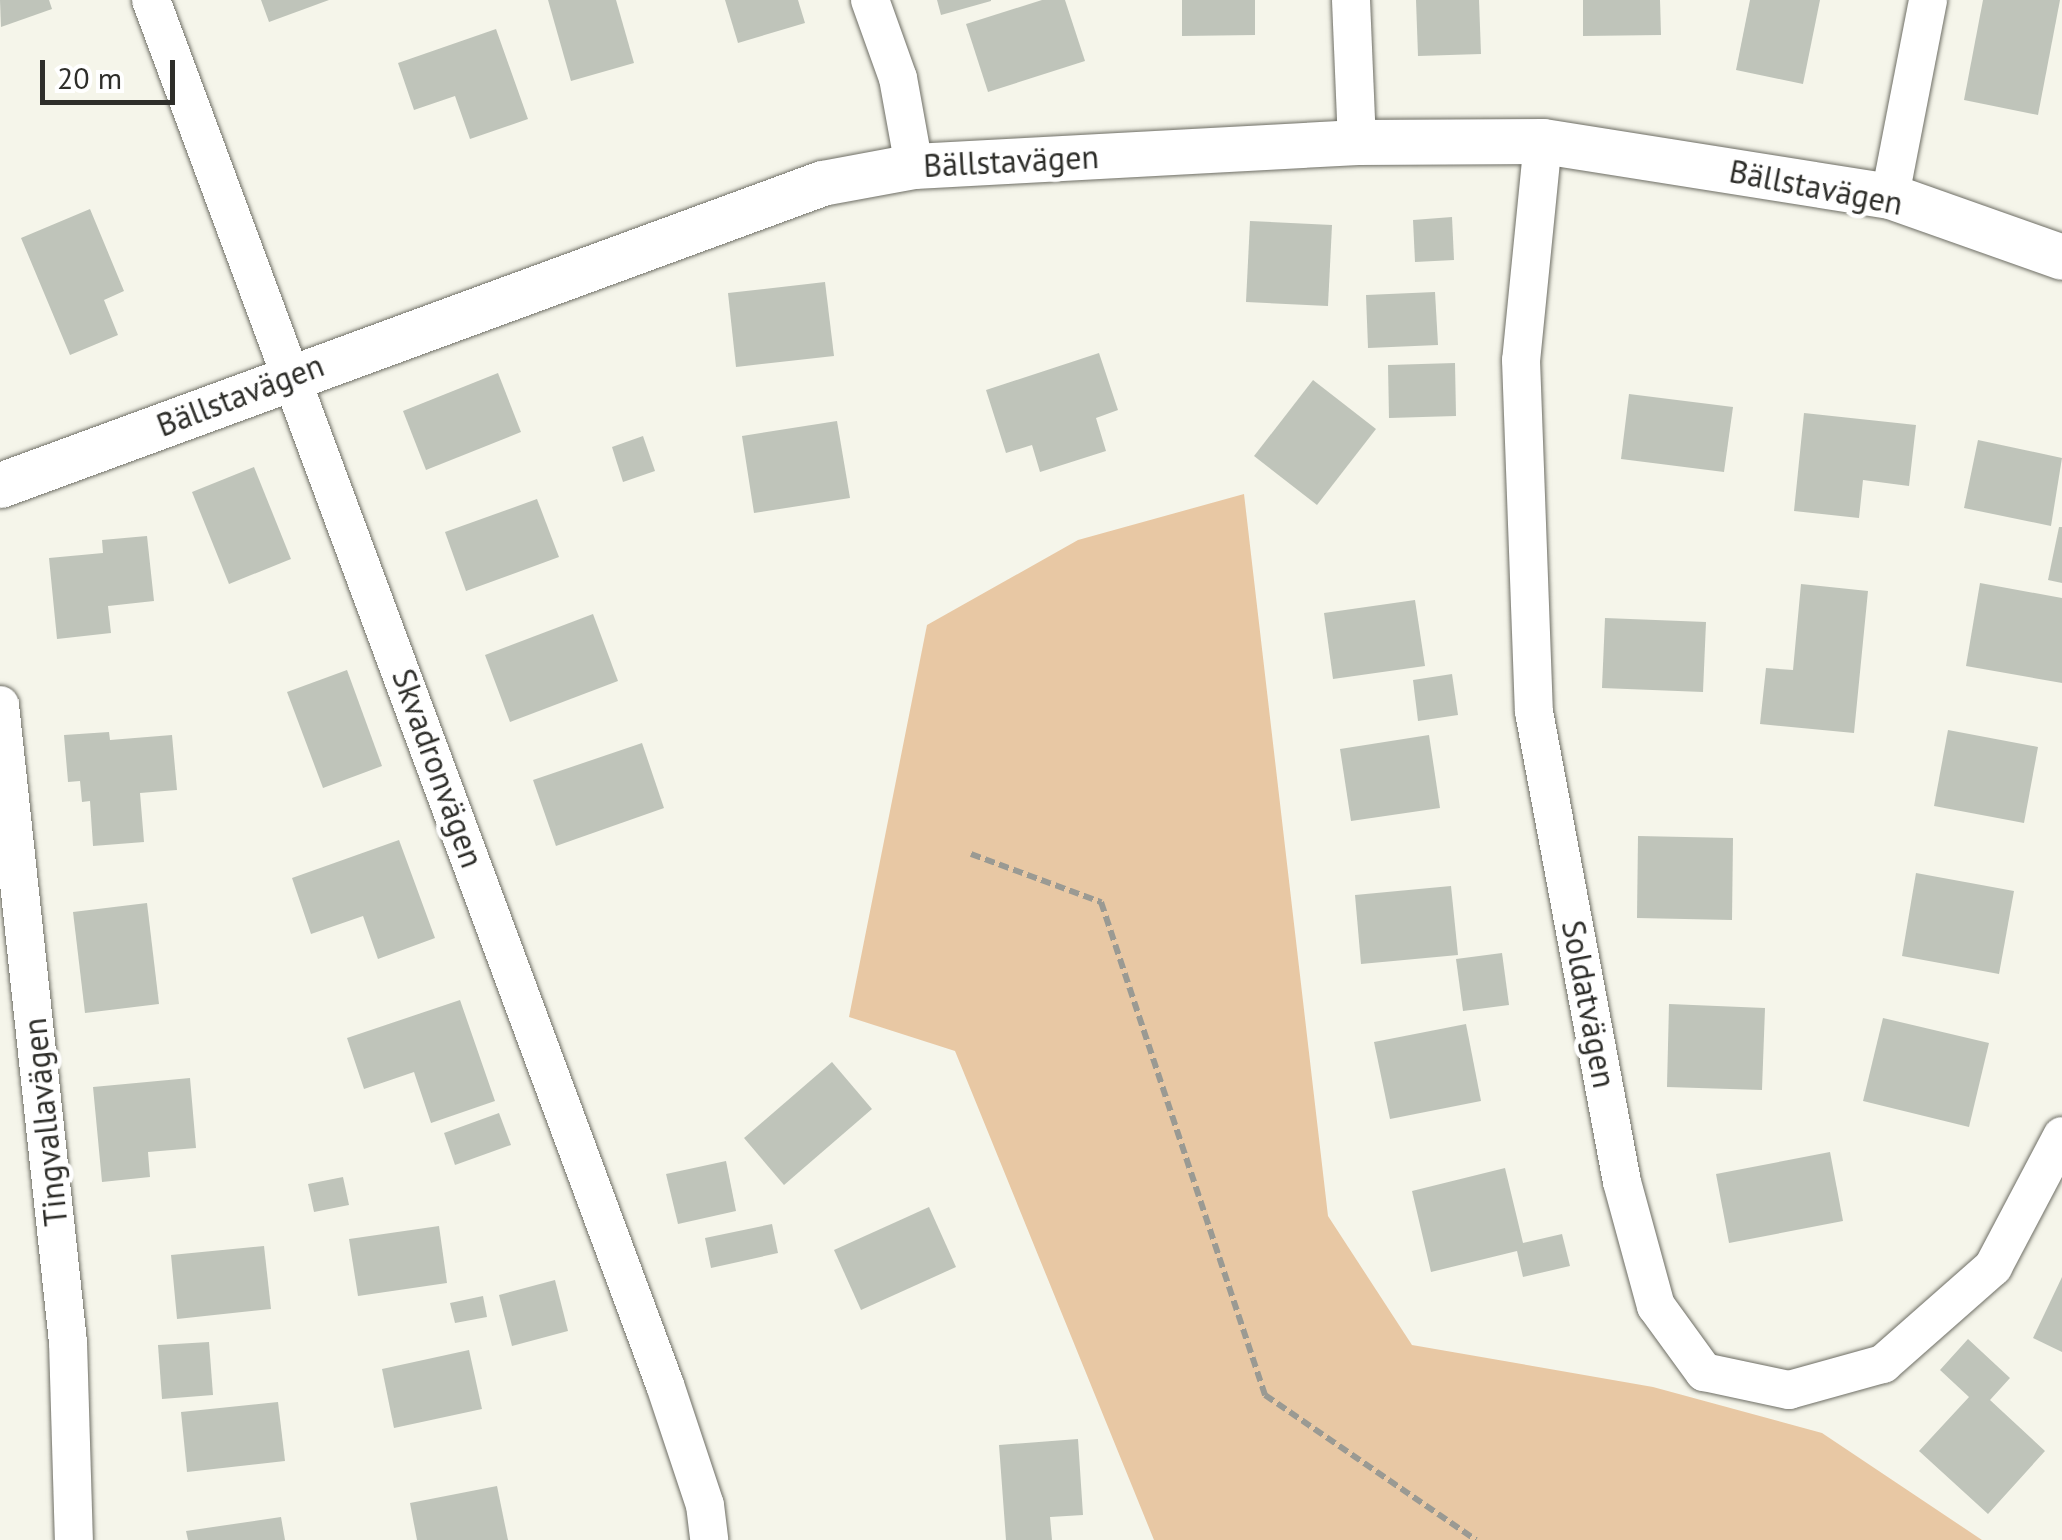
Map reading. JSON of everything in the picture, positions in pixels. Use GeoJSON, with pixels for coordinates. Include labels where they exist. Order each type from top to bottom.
{"type":"FeatureCollection","features":[{"type":"Feature","properties":{"kind":"street","name":"Skvadronvägen"},"geometry":{"type":"LineString","coordinates":[[151,0],[665,1385],[705,1505],[709,1540]]}},
{"type":"Feature","properties":{"kind":"street"},"geometry":{"type":"LineString","coordinates":[[870,0],[898,78],[914,166]]}},
{"type":"Feature","properties":{"kind":"street"},"geometry":{"type":"LineString","coordinates":[[1351,0],[1357,142]]}},
{"type":"Feature","properties":{"kind":"street"},"geometry":{"type":"LineString","coordinates":[[1890,196],[1928,0]]}},
{"type":"Feature","properties":{"kind":"street","name":"Bällstavägen"},"geometry":{"type":"LineString","coordinates":[[0,485],[822,183],[914,166],[1357,142],[1543,141],[1890,196],[2062,257]]}},
{"type":"Feature","properties":{"kind":"street","name":"Soldatvägen"},"geometry":{"type":"LineString","coordinates":[[1543,141],[1521,360],[1534,712],[1622,1182],[1656,1306],[1704,1372],[1789,1390],[1883,1364],[1992,1267],[2062,1136]]}},
{"type":"Feature","properties":{"kind":"street","name":"Tingvallavägen"},"geometry":{"type":"LineString","coordinates":[[0,705],[68,1342],[74,1540]]}},
{"type":"Feature","properties":{"kind":"path"},"geometry":{"type":"LineString","coordinates":[[971,854],[1101,902],[1265,1395],[1476,1540]]}},
{"type":"Feature","properties":{"kind":"shaded area"},"geometry":{"type":"Polygon","coordinates":[[[1244,494],[1328,1216],[1412,1345],[1653,1387],[1822,1433],[1982,1540],[1154,1540],[955,1051],[849,1017],[927,625],[1078,540],[1244,494]]]}},
{"type":"Feature","properties":{"kind":"building"},"geometry":{"type":"Polygon","coordinates":[[[0,0],[49,0],[52,9],[1,27],[0,0]]]}},
{"type":"Feature","properties":{"kind":"building"},"geometry":{"type":"Polygon","coordinates":[[[261,0],[329,0],[269,22],[261,0]]]}},
{"type":"Feature","properties":{"kind":"building"},"geometry":{"type":"Polygon","coordinates":[[[548,0],[616,0],[634,63],[571,81],[548,0]]]}},
{"type":"Feature","properties":{"kind":"building"},"geometry":{"type":"Polygon","coordinates":[[[725,0],[798,0],[805,23],[738,43],[725,0]]]}},
{"type":"Feature","properties":{"kind":"building"},"geometry":{"type":"Polygon","coordinates":[[[937,0],[991,0],[991,1],[941,15],[937,0]]]}},
{"type":"Feature","properties":{"kind":"building"},"geometry":{"type":"Polygon","coordinates":[[[1042,0],[1065,0],[1085,61],[988,92],[966,24],[1042,0]]]}},
{"type":"Feature","properties":{"kind":"building"},"geometry":{"type":"Polygon","coordinates":[[[1182,0],[1255,0],[1255,35],[1182,36],[1182,0]]]}},
{"type":"Feature","properties":{"kind":"building"},"geometry":{"type":"Polygon","coordinates":[[[1416,0],[1479,0],[1481,54],[1418,56],[1416,0]]]}},
{"type":"Feature","properties":{"kind":"building"},"geometry":{"type":"Polygon","coordinates":[[[1583,0],[1660,0],[1661,35],[1583,36],[1583,0]]]}},
{"type":"Feature","properties":{"kind":"building"},"geometry":{"type":"Polygon","coordinates":[[[1750,0],[1820,0],[1803,84],[1736,70],[1750,0]]]}},
{"type":"Feature","properties":{"kind":"building"},"geometry":{"type":"Polygon","coordinates":[[[1983,0],[2060,0],[2038,115],[1964,100],[1983,0]]]}},
{"type":"Feature","properties":{"kind":"building"},"geometry":{"type":"Polygon","coordinates":[[[496,29],[528,119],[470,139],[455,96],[414,110],[398,63],[496,29]]]}},
{"type":"Feature","properties":{"kind":"building"},"geometry":{"type":"Polygon","coordinates":[[[90,209],[124,291],[104,300],[118,335],[70,355],[21,238],[90,209]]]}},
{"type":"Feature","properties":{"kind":"building"},"geometry":{"type":"Polygon","coordinates":[[[1452,217],[1454,260],[1415,262],[1413,220],[1452,217]]]}},
{"type":"Feature","properties":{"kind":"building"},"geometry":{"type":"Polygon","coordinates":[[[1250,221],[1332,225],[1328,306],[1246,302],[1250,221]]]}},
{"type":"Feature","properties":{"kind":"building"},"geometry":{"type":"Polygon","coordinates":[[[825,282],[834,356],[736,367],[728,293],[825,282]]]}},
{"type":"Feature","properties":{"kind":"building"},"geometry":{"type":"Polygon","coordinates":[[[1435,292],[1438,345],[1368,348],[1366,295],[1435,292]]]}},
{"type":"Feature","properties":{"kind":"building"},"geometry":{"type":"Polygon","coordinates":[[[1099,353],[1118,410],[1096,418],[1106,451],[1040,472],[1032,445],[1006,453],[986,390],[1099,353]]]}},
{"type":"Feature","properties":{"kind":"building"},"geometry":{"type":"Polygon","coordinates":[[[1455,363],[1456,416],[1389,418],[1388,365],[1455,363]]]}},
{"type":"Feature","properties":{"kind":"building"},"geometry":{"type":"Polygon","coordinates":[[[498,373],[521,432],[426,470],[403,411],[498,373]]]}},
{"type":"Feature","properties":{"kind":"building"},"geometry":{"type":"Polygon","coordinates":[[[1313,380],[1376,429],[1317,505],[1254,456],[1313,380]]]}},
{"type":"Feature","properties":{"kind":"building"},"geometry":{"type":"Polygon","coordinates":[[[1629,394],[1733,407],[1724,472],[1621,459],[1629,394]]]}},
{"type":"Feature","properties":{"kind":"building"},"geometry":{"type":"Polygon","coordinates":[[[1804,413],[1916,425],[1909,486],[1863,480],[1859,518],[1794,511],[1804,413]]]}},
{"type":"Feature","properties":{"kind":"building"},"geometry":{"type":"Polygon","coordinates":[[[837,421],[850,498],[754,513],[742,436],[837,421]]]}},
{"type":"Feature","properties":{"kind":"building"},"geometry":{"type":"Polygon","coordinates":[[[643,436],[655,471],[623,482],[612,447],[643,436]]]}},
{"type":"Feature","properties":{"kind":"building"},"geometry":{"type":"Polygon","coordinates":[[[1978,440],[2062,458],[2051,526],[1964,508],[1978,440]]]}},
{"type":"Feature","properties":{"kind":"building"},"geometry":{"type":"Polygon","coordinates":[[[254,467],[291,559],[229,584],[192,492],[254,467]]]}},
{"type":"Feature","properties":{"kind":"building"},"geometry":{"type":"Polygon","coordinates":[[[537,499],[559,557],[466,591],[445,532],[537,499]]]}},
{"type":"Feature","properties":{"kind":"building"},"geometry":{"type":"Polygon","coordinates":[[[2062,527],[2062,583],[2048,580],[2062,527]]]}},
{"type":"Feature","properties":{"kind":"building"},"geometry":{"type":"Polygon","coordinates":[[[147,536],[154,601],[108,606],[111,633],[57,639],[49,558],[103,553],[102,540],[147,536]]]}},
{"type":"Feature","properties":{"kind":"building"},"geometry":{"type":"Polygon","coordinates":[[[1980,583],[2062,598],[2062,683],[1966,666],[1980,583]]]}},
{"type":"Feature","properties":{"kind":"building"},"geometry":{"type":"Polygon","coordinates":[[[1801,584],[1868,591],[1854,733],[1760,724],[1766,668],[1793,670],[1801,584]]]}},
{"type":"Feature","properties":{"kind":"building"},"geometry":{"type":"Polygon","coordinates":[[[1415,600],[1425,666],[1333,679],[1324,613],[1415,600]]]}},
{"type":"Feature","properties":{"kind":"building"},"geometry":{"type":"Polygon","coordinates":[[[593,614],[618,681],[510,722],[485,655],[593,614]]]}},
{"type":"Feature","properties":{"kind":"building"},"geometry":{"type":"Polygon","coordinates":[[[1605,618],[1706,622],[1703,692],[1602,688],[1605,618]]]}},
{"type":"Feature","properties":{"kind":"building"},"geometry":{"type":"Polygon","coordinates":[[[347,670],[382,766],[323,788],[287,692],[347,670]]]}},
{"type":"Feature","properties":{"kind":"building"},"geometry":{"type":"Polygon","coordinates":[[[1452,674],[1458,715],[1418,721],[1413,680],[1452,674]]]}},
{"type":"Feature","properties":{"kind":"building"},"geometry":{"type":"Polygon","coordinates":[[[1948,730],[2038,747],[2024,823],[1934,806],[1948,730]]]}},
{"type":"Feature","properties":{"kind":"building"},"geometry":{"type":"Polygon","coordinates":[[[109,732],[110,740],[172,735],[177,790],[140,793],[144,842],[93,846],[90,801],[82,802],[80,781],[68,782],[64,735],[109,732]]]}},
{"type":"Feature","properties":{"kind":"building"},"geometry":{"type":"Polygon","coordinates":[[[1429,735],[1440,808],[1351,821],[1340,749],[1429,735]]]}},
{"type":"Feature","properties":{"kind":"building"},"geometry":{"type":"Polygon","coordinates":[[[642,743],[664,808],[556,846],[533,780],[642,743]]]}},
{"type":"Feature","properties":{"kind":"building"},"geometry":{"type":"Polygon","coordinates":[[[1638,836],[1733,838],[1732,920],[1637,918],[1638,836]]]}},
{"type":"Feature","properties":{"kind":"building"},"geometry":{"type":"Polygon","coordinates":[[[399,840],[435,938],[378,959],[363,916],[311,934],[292,878],[399,840]]]}},
{"type":"Feature","properties":{"kind":"building"},"geometry":{"type":"Polygon","coordinates":[[[1916,873],[2014,891],[1999,974],[1902,956],[1916,873]]]}},
{"type":"Feature","properties":{"kind":"building"},"geometry":{"type":"Polygon","coordinates":[[[1451,886],[1458,955],[1361,964],[1355,895],[1451,886]]]}},
{"type":"Feature","properties":{"kind":"building"},"geometry":{"type":"Polygon","coordinates":[[[147,903],[159,1004],[85,1013],[73,912],[147,903]]]}},
{"type":"Feature","properties":{"kind":"building"},"geometry":{"type":"Polygon","coordinates":[[[1502,953],[1509,1005],[1463,1011],[1456,959],[1502,953]]]}},
{"type":"Feature","properties":{"kind":"building"},"geometry":{"type":"Polygon","coordinates":[[[460,1000],[495,1101],[431,1123],[414,1072],[364,1089],[347,1038],[460,1000]]]}},
{"type":"Feature","properties":{"kind":"building"},"geometry":{"type":"Polygon","coordinates":[[[1669,1004],[1765,1008],[1762,1090],[1667,1087],[1669,1004]]]}},
{"type":"Feature","properties":{"kind":"building"},"geometry":{"type":"Polygon","coordinates":[[[1883,1018],[1989,1043],[1969,1127],[1863,1101],[1883,1018]]]}},
{"type":"Feature","properties":{"kind":"building"},"geometry":{"type":"Polygon","coordinates":[[[1466,1024],[1481,1101],[1390,1119],[1374,1042],[1466,1024]]]}},
{"type":"Feature","properties":{"kind":"building"},"geometry":{"type":"Polygon","coordinates":[[[832,1062],[872,1109],[784,1185],[744,1138],[832,1062]]]}},
{"type":"Feature","properties":{"kind":"building"},"geometry":{"type":"Polygon","coordinates":[[[190,1078],[196,1148],[148,1152],[150,1177],[102,1182],[93,1087],[190,1078]]]}},
{"type":"Feature","properties":{"kind":"building"},"geometry":{"type":"Polygon","coordinates":[[[499,1113],[511,1145],[455,1165],[444,1133],[499,1113]]]}},
{"type":"Feature","properties":{"kind":"building"},"geometry":{"type":"Polygon","coordinates":[[[1830,1152],[1843,1221],[1729,1243],[1716,1174],[1830,1152]]]}},
{"type":"Feature","properties":{"kind":"building"},"geometry":{"type":"Polygon","coordinates":[[[726,1161],[736,1211],[678,1224],[666,1174],[726,1161]]]}},
{"type":"Feature","properties":{"kind":"building"},"geometry":{"type":"Polygon","coordinates":[[[1505,1168],[1523,1243],[1562,1234],[1570,1266],[1523,1277],[1517,1251],[1431,1272],[1412,1191],[1505,1168]]]}},
{"type":"Feature","properties":{"kind":"building"},"geometry":{"type":"Polygon","coordinates":[[[343,1177],[349,1205],[314,1212],[308,1184],[343,1177]]]}},
{"type":"Feature","properties":{"kind":"building"},"geometry":{"type":"Polygon","coordinates":[[[929,1207],[956,1267],[861,1310],[834,1250],[929,1207]]]}},
{"type":"Feature","properties":{"kind":"building"},"geometry":{"type":"Polygon","coordinates":[[[772,1224],[778,1253],[711,1268],[705,1238],[772,1224]]]}},
{"type":"Feature","properties":{"kind":"building"},"geometry":{"type":"Polygon","coordinates":[[[439,1226],[447,1283],[358,1296],[349,1239],[439,1226]]]}},
{"type":"Feature","properties":{"kind":"building"},"geometry":{"type":"Polygon","coordinates":[[[264,1246],[271,1309],[177,1319],[171,1255],[264,1246]]]}},
{"type":"Feature","properties":{"kind":"building"},"geometry":{"type":"Polygon","coordinates":[[[2062,1277],[2062,1352],[2033,1338],[2062,1277]]]}},
{"type":"Feature","properties":{"kind":"building"},"geometry":{"type":"Polygon","coordinates":[[[555,1280],[568,1331],[512,1346],[499,1295],[555,1280]]]}},
{"type":"Feature","properties":{"kind":"building"},"geometry":{"type":"Polygon","coordinates":[[[483,1296],[487,1317],[455,1323],[450,1303],[483,1296]]]}},
{"type":"Feature","properties":{"kind":"building"},"geometry":{"type":"Polygon","coordinates":[[[1968,1339],[2010,1378],[1990,1400],[2045,1451],[1988,1514],[1919,1451],[1969,1397],[1940,1370],[1968,1339]]]}},
{"type":"Feature","properties":{"kind":"building"},"geometry":{"type":"Polygon","coordinates":[[[209,1342],[213,1395],[162,1399],[158,1345],[209,1342]]]}},
{"type":"Feature","properties":{"kind":"building"},"geometry":{"type":"Polygon","coordinates":[[[469,1350],[482,1409],[394,1428],[382,1369],[469,1350]]]}},
{"type":"Feature","properties":{"kind":"building"},"geometry":{"type":"Polygon","coordinates":[[[278,1402],[285,1461],[187,1472],[181,1412],[278,1402]]]}},
{"type":"Feature","properties":{"kind":"building"},"geometry":{"type":"Polygon","coordinates":[[[1078,1439],[1083,1515],[1050,1517],[1052,1540],[1006,1540],[999,1445],[1078,1439]]]}},
{"type":"Feature","properties":{"kind":"building"},"geometry":{"type":"Polygon","coordinates":[[[497,1486],[508,1540],[417,1540],[410,1503],[497,1486]]]}},
{"type":"Feature","properties":{"kind":"building"},"geometry":{"type":"Polygon","coordinates":[[[281,1517],[285,1540],[188,1540],[186,1531],[281,1517]]]}}]}
